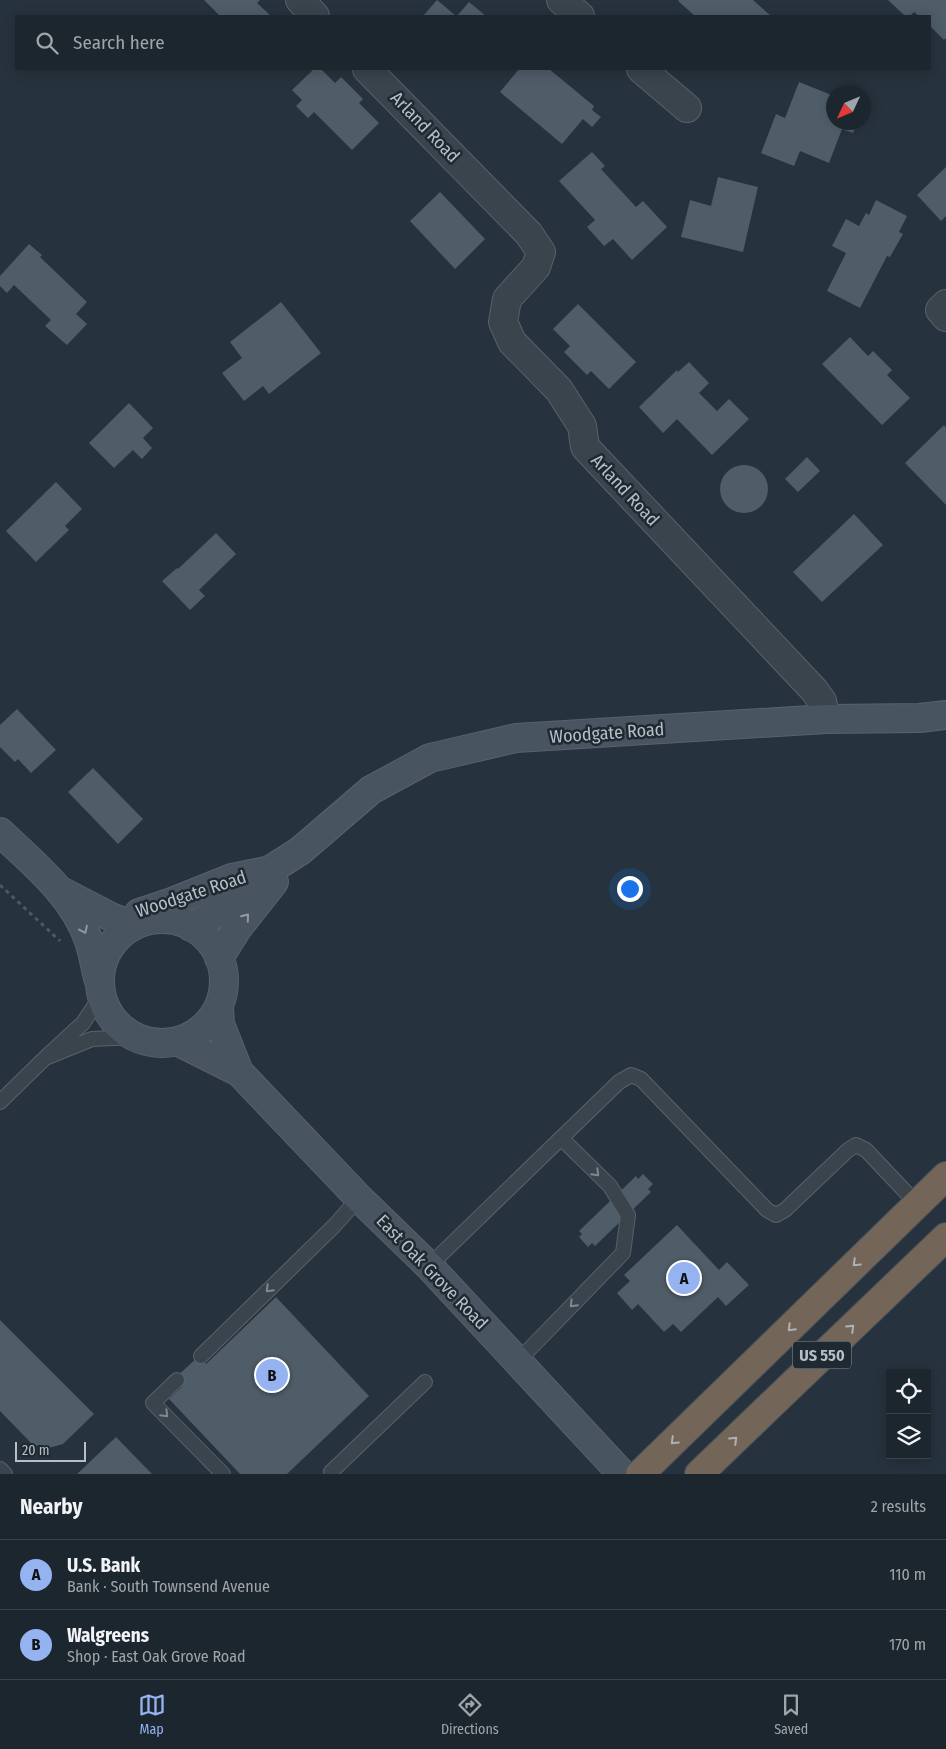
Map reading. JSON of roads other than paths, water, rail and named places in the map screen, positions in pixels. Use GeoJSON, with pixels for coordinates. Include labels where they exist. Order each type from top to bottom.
{"type":"FeatureCollection","features":[{"type":"Feature","properties":{"kind":"highway","name":"US 550"},"geometry":{"type":"LineString","coordinates":[[640,1474],[946,1176]]}},
{"type":"Feature","properties":{"kind":"highway","name":"US 550"},"geometry":{"type":"LineString","coordinates":[[698,1474],[946,1237]]}},
{"type":"Feature","properties":{"kind":"street"},"geometry":{"type":"LineString","coordinates":[[300,0],[315,15]]}},
{"type":"Feature","properties":{"kind":"street"},"geometry":{"type":"LineString","coordinates":[[561,0],[579,15]]}},
{"type":"Feature","properties":{"kind":"street","name":"Arland Road"},"geometry":{"type":"LineString","coordinates":[[368,70],[529,234],[541,252],[536,267],[506,299],[504,322],[512,342],[559,390],[582,426],[585,447],[814,690],[822,702],[826,719]]}},
{"type":"Feature","properties":{"kind":"street"},"geometry":{"type":"LineString","coordinates":[[642,70],[686,108]]}},
{"type":"Feature","properties":{"kind":"street"},"geometry":{"type":"LineString","coordinates":[[946,304],[940,310],[946,317]]}},
{"type":"Feature","properties":{"kind":"street","name":"Woodgate Road"},"geometry":{"type":"LineString","coordinates":[[191,926],[213,915],[270,870],[300,851],[371,790],[430,758],[516,738],[826,719],[920,718],[946,715]]}},
{"type":"Feature","properties":{"kind":"street"},"geometry":{"type":"LineString","coordinates":[[0,832],[58,889],[76,912],[89,941],[100,989],[111,1015],[135,1037],[167,1045],[179,1042],[197,1032],[210,1021],[219,1007],[224,991],[224,974],[219,958],[210,943],[191,926],[166,920],[122,921],[58,889]]}},
{"type":"Feature","properties":{"kind":"street","name":"Woodgate Road"},"geometry":{"type":"LineString","coordinates":[[219,958],[237,928],[300,851]]}},
{"type":"Feature","properties":{"kind":"street","name":"Woodgate Road"},"geometry":{"type":"LineString","coordinates":[[122,921],[232,878],[270,870]]}},
{"type":"Feature","properties":{"kind":"street"},"geometry":{"type":"LineString","coordinates":[[100,989],[101,967],[106,952],[116,937],[122,921]]}},
{"type":"Feature","properties":{"kind":"street","name":"East Oak Grove Road"},"geometry":{"type":"LineString","coordinates":[[219,1007],[220,1024],[238,1072]]}},
{"type":"Feature","properties":{"kind":"street","name":"East Oak Grove Road"},"geometry":{"type":"LineString","coordinates":[[179,1042],[238,1072],[359,1198],[429,1266],[622,1474]]}},
{"type":"Feature","properties":{"kind":"lane"},"geometry":{"type":"LineString","coordinates":[[0,1102],[83,1023],[100,989]]}},
{"type":"Feature","properties":{"kind":"lane"},"geometry":{"type":"LineString","coordinates":[[45,1058],[92,1039],[135,1037]]}},
{"type":"Feature","properties":{"kind":"lane"},"geometry":{"type":"LineString","coordinates":[[429,1266],[619,1082],[631,1076],[641,1079],[767,1210],[776,1216],[786,1210],[848,1150],[856,1146],[866,1150],[917,1204]]}},
{"type":"Feature","properties":{"kind":"lane"},"geometry":{"type":"LineString","coordinates":[[518,1361],[623,1253],[628,1215],[610,1186],[562,1139]]}},
{"type":"Feature","properties":{"kind":"lane"},"geometry":{"type":"LineString","coordinates":[[201,1356],[334,1226],[359,1198]]}},
{"type":"Feature","properties":{"kind":"lane"},"geometry":{"type":"LineString","coordinates":[[177,1380],[154,1403],[223,1474]]}},
{"type":"Feature","properties":{"kind":"lane"},"geometry":{"type":"LineString","coordinates":[[330,1473],[425,1382]]}},
{"type":"Feature","properties":{"kind":"lane"},"geometry":{"type":"LineString","coordinates":[[0,1468],[5,1474]]}},
{"type":"Feature","properties":{"kind":"place","name":"U.S. Bank"},"geometry":{"type":"Point","coordinates":[684,1278]}},
{"type":"Feature","properties":{"kind":"place","name":"Walgreens"},"geometry":{"type":"Point","coordinates":[272,1375]}}]}
